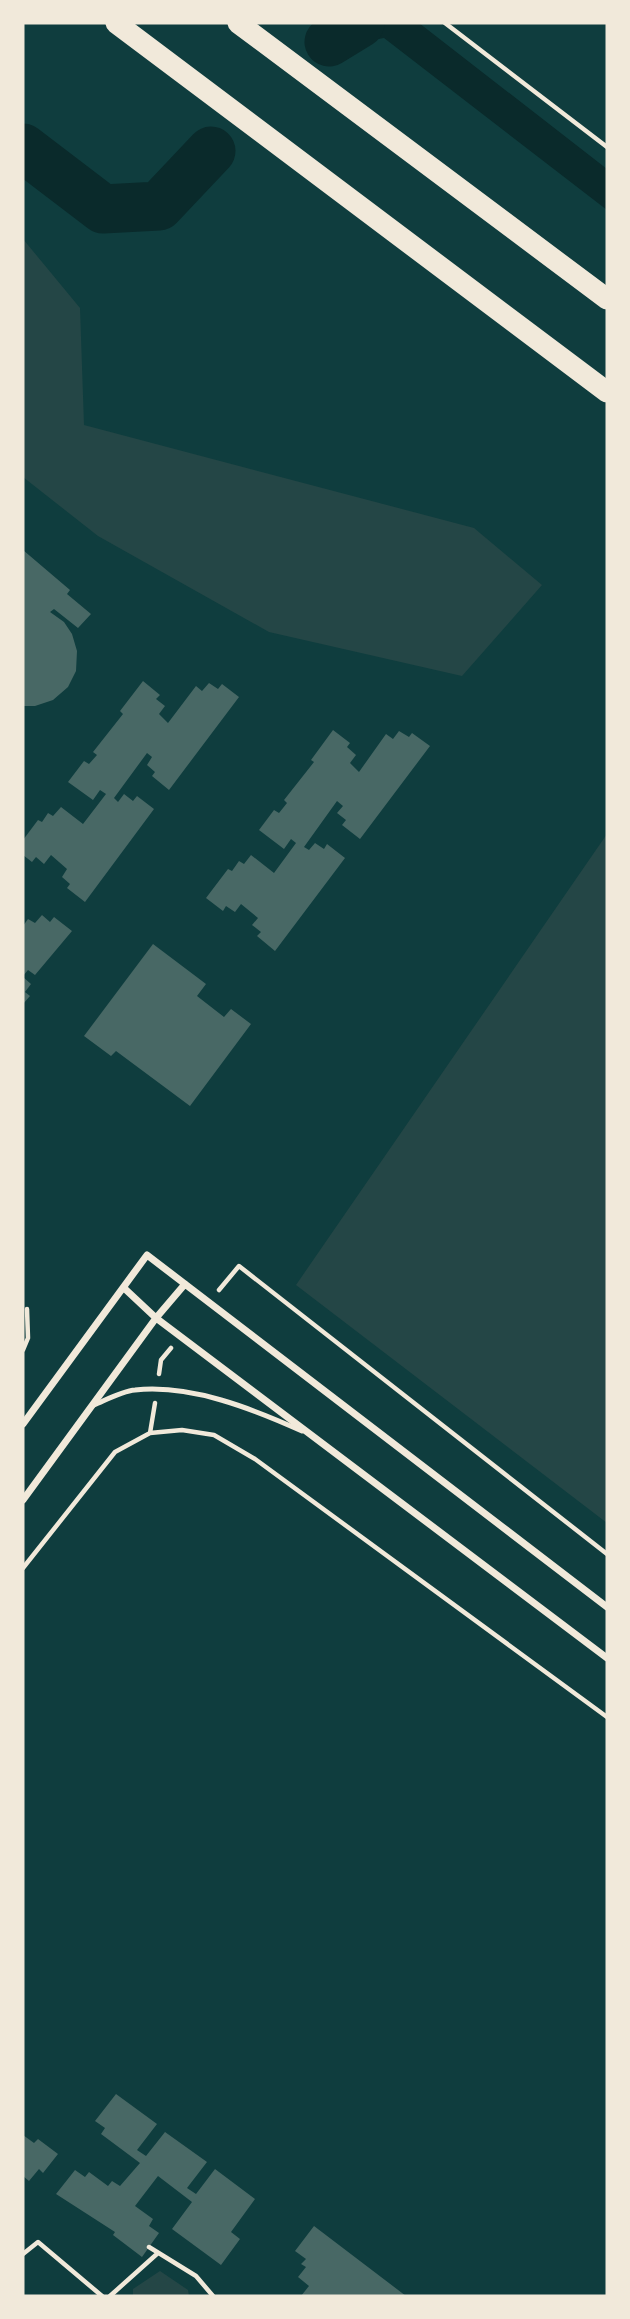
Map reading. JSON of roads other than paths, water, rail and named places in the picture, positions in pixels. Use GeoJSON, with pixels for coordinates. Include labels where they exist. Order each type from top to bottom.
{"type":"FeatureCollection","features":[{"type":"Feature","properties":{"kind":"highway"},"geometry":{"type":"LineString","coordinates":[[116,23],[607,392]]}},
{"type":"Feature","properties":{"kind":"highway"},"geometry":{"type":"LineString","coordinates":[[238,23],[607,299]]}},
{"type":"Feature","properties":{"kind":"street"},"geometry":{"type":"LineString","coordinates":[[23,1424],[147,1255],[607,1607]]}},
{"type":"Feature","properties":{"kind":"street"},"geometry":{"type":"LineString","coordinates":[[23,1500],[156,1318],[185,1284]]}},
{"type":"Feature","properties":{"kind":"street"},"geometry":{"type":"LineString","coordinates":[[124,1288],[156,1318],[607,1658]]}},
{"type":"Feature","properties":{"kind":"lane"},"geometry":{"type":"LineString","coordinates":[[91,1406],[134,1390],[191,1394],[250,1408],[314,1437]]}},
{"type":"Feature","properties":{"kind":"waterway"},"geometry":{"type":"LineString","coordinates":[[329,42],[360,23]]}},
{"type":"Feature","properties":{"kind":"waterway"},"geometry":{"type":"LineString","coordinates":[[23,148],[103,209],[159,206],[211,151]]}}]}
